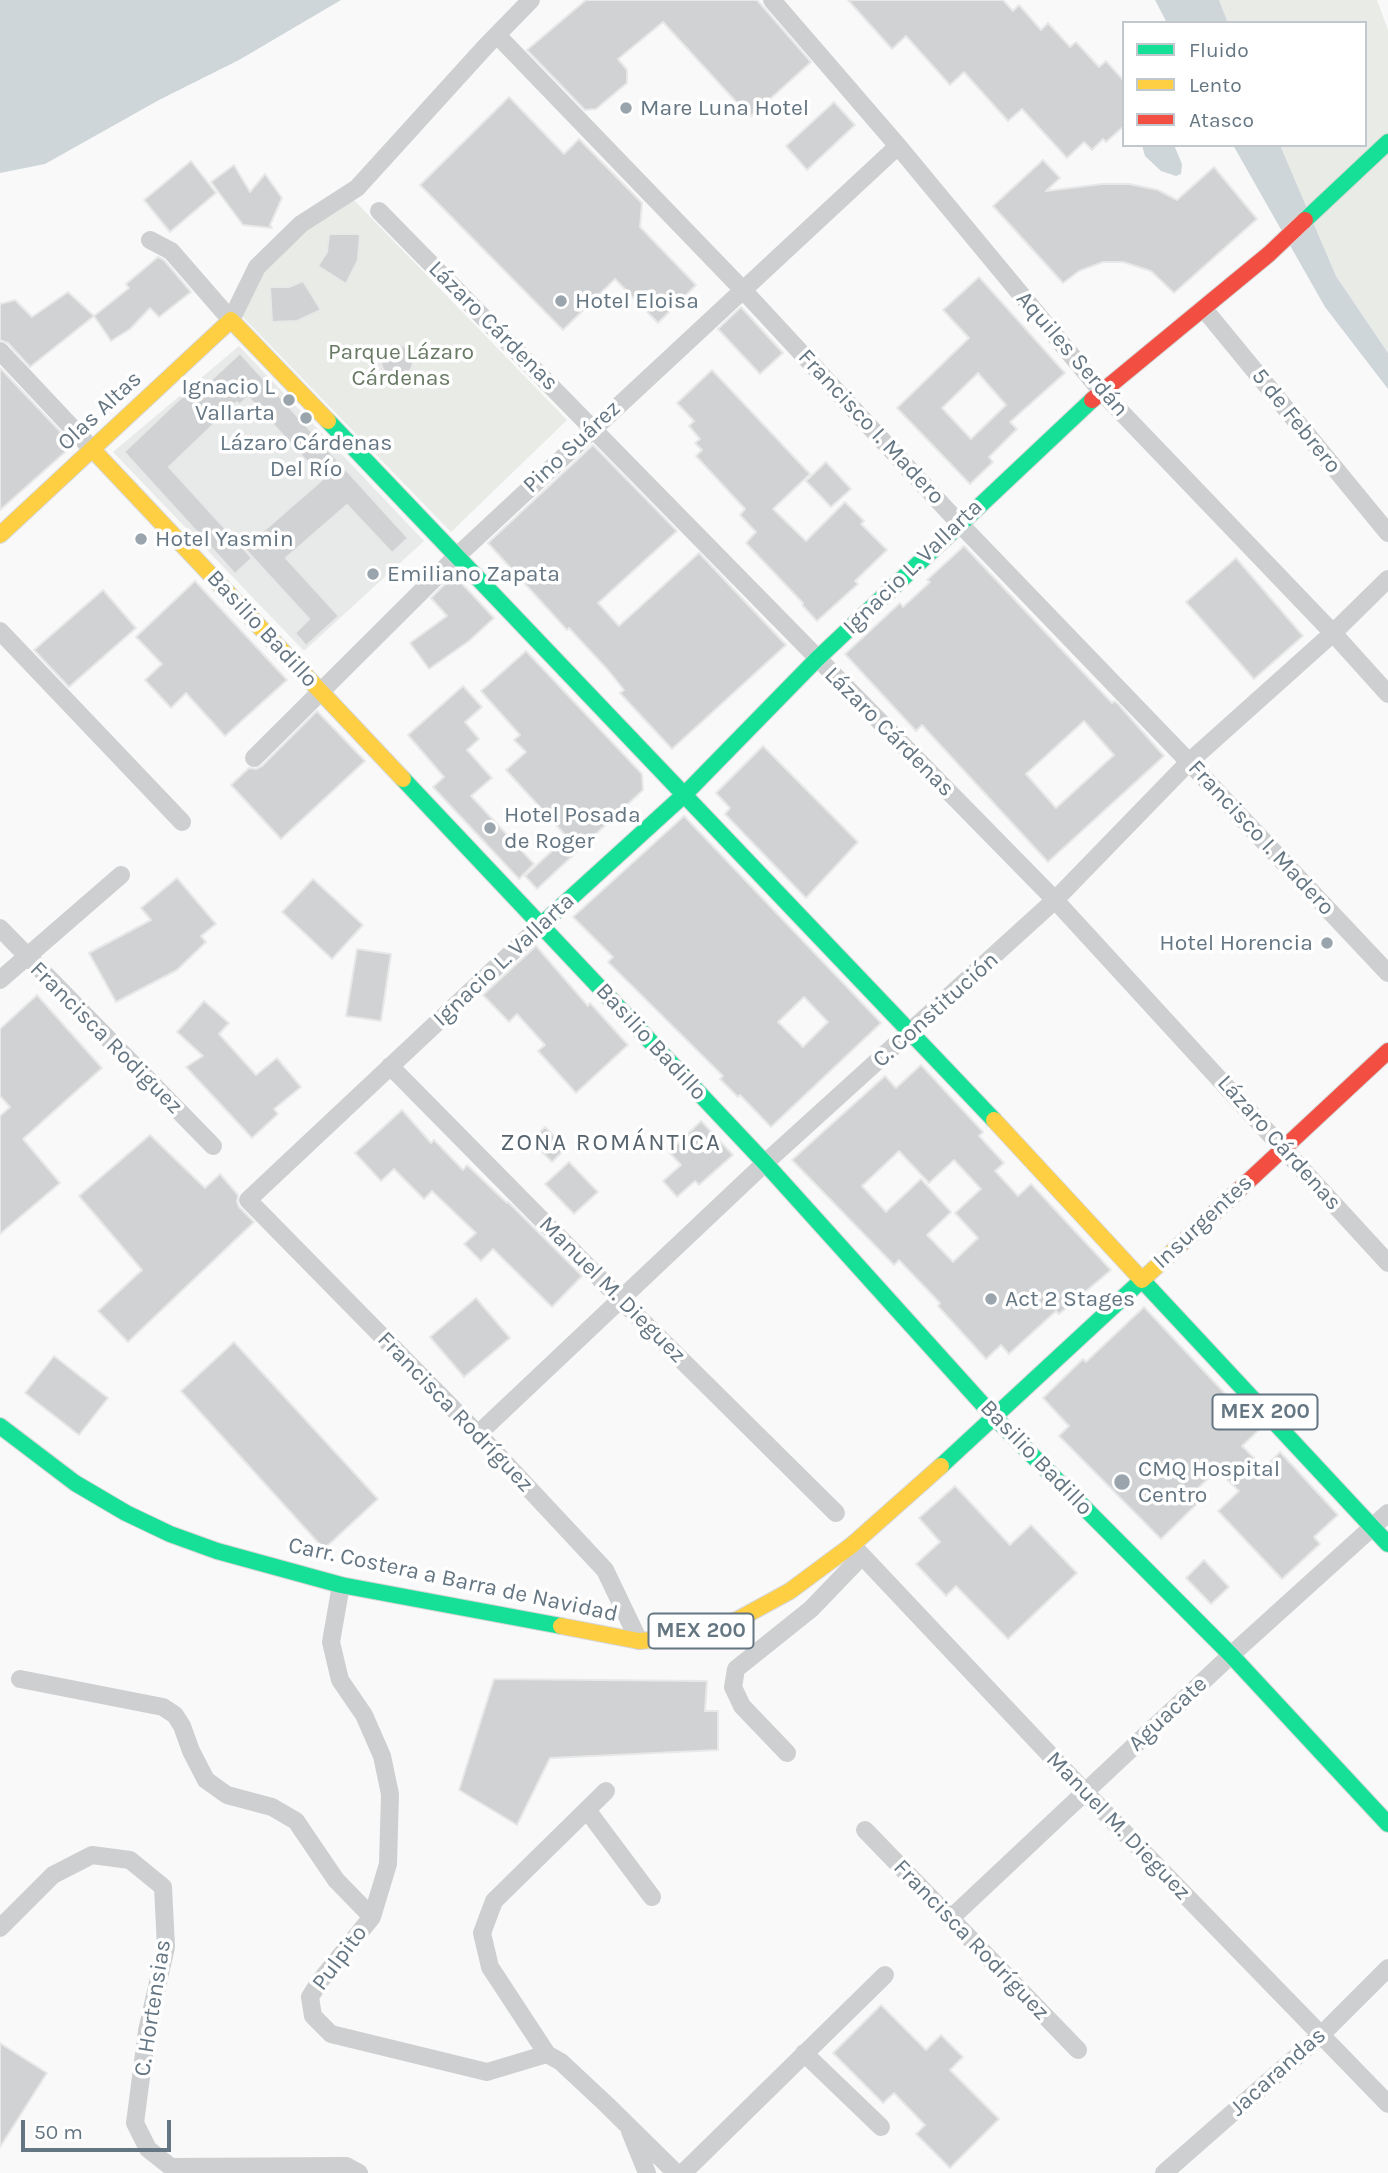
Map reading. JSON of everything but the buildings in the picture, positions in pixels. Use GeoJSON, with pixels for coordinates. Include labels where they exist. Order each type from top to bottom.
{"type":"FeatureCollection","features":[{"type":"Feature","properties":{"kind":"main road","name":"Ignacio L. Vallarta"},"geometry":{"type":"LineString","coordinates":[[541,925],[685,794],[817,659],[1101,391],[1269,254],[1388,142]]}},
{"type":"Feature","properties":{"kind":"main road","name":"Olas Altas"},"geometry":{"type":"LineString","coordinates":[[0,535],[231,320]]}},
{"type":"Feature","properties":{"kind":"main road"},"geometry":{"type":"LineString","coordinates":[[231,320],[912,1032],[1142,1280]]}},
{"type":"Feature","properties":{"kind":"main road","name":"Basilio Badillo"},"geometry":{"type":"LineString","coordinates":[[92,449],[765,1163],[995,1418],[1231,1655],[1388,1824]]}},
{"type":"Feature","properties":{"kind":"main road","name":"Insurgentes"},"geometry":{"type":"LineString","coordinates":[[1142,1280],[1388,1051]]}},
{"type":"Feature","properties":{"kind":"main road","name":"Carr. Costera a Barra de Navidad"},"geometry":{"type":"LineString","coordinates":[[0,1426],[75,1483],[126,1513],[170,1534],[217,1551],[341,1585],[639,1641],[679,1638],[737,1620],[857,1550],[1142,1280]]}},
{"type":"Feature","properties":{"kind":"main road","name":"MEX 200"},"geometry":{"type":"LineString","coordinates":[[1142,1280],[1388,1544]]}},
{"type":"Feature","properties":{"kind":"street"},"geometry":{"type":"LineString","coordinates":[[150,240],[171,251],[231,320],[257,267],[300,224],[357,188],[531,0]]}},
{"type":"Feature","properties":{"kind":"street","name":"Aquiles Serdán"},"geometry":{"type":"LineString","coordinates":[[772,0],[898,146],[1101,391],[1388,694]]}},
{"type":"Feature","properties":{"kind":"street","name":"Francisco I. Madero"},"geometry":{"type":"LineString","coordinates":[[497,35],[877,431],[959,523],[1388,973]]}},
{"type":"Feature","properties":{"kind":"street","name":"Pino Suárez"},"geometry":{"type":"LineString","coordinates":[[254,758],[458,555],[898,146]]}},
{"type":"Feature","properties":{"kind":"street","name":"Lázaro Cárdenas"},"geometry":{"type":"LineString","coordinates":[[379,211],[1055,900],[1388,1263]]}},
{"type":"Feature","properties":{"kind":"street","name":"5 de Febrero"},"geometry":{"type":"LineString","coordinates":[[1204,309],[1388,533]]}},
{"type":"Feature","properties":{"kind":"street","name":"Basilio Badillo"},"geometry":{"type":"LineString","coordinates":[[2,353],[92,449]]}},
{"type":"Feature","properties":{"kind":"street","name":"C. Constitución"},"geometry":{"type":"LineString","coordinates":[[478,1434],[765,1163],[1055,900],[1189,762],[1333,633],[1388,579]]}},
{"type":"Feature","properties":{"kind":"street"},"geometry":{"type":"LineString","coordinates":[[0,631],[182,822]]}},
{"type":"Feature","properties":{"kind":"street"},"geometry":{"type":"LineString","coordinates":[[0,981],[121,874]]}},
{"type":"Feature","properties":{"kind":"street","name":"Ignacio L. Vallarta"},"geometry":{"type":"LineString","coordinates":[[248,1200],[541,925]]}},
{"type":"Feature","properties":{"kind":"street","name":"Francisca Rodiguez"},"geometry":{"type":"LineString","coordinates":[[0,928],[213,1146]]}},
{"type":"Feature","properties":{"kind":"street","name":"Manuel M. Dieguez"},"geometry":{"type":"LineString","coordinates":[[390,1066],[836,1513]]}},
{"type":"Feature","properties":{"kind":"street","name":"Francisca Rodríguez"},"geometry":{"type":"LineString","coordinates":[[248,1200],[478,1434],[605,1570],[639,1641]]}},
{"type":"Feature","properties":{"kind":"street","name":"Aguacate"},"geometry":{"type":"LineString","coordinates":[[951,1918],[1231,1655],[1388,1513]]}},
{"type":"Feature","properties":{"kind":"street"},"geometry":{"type":"LineString","coordinates":[[787,1753],[742,1706],[733,1687],[736,1669],[811,1609],[857,1550]]}},
{"type":"Feature","properties":{"kind":"street","name":"Manuel M. Dieguez"},"geometry":{"type":"LineString","coordinates":[[857,1550],[1085,1793],[1388,2104]]}},
{"type":"Feature","properties":{"kind":"street","name":"Pulpito"},"geometry":{"type":"LineString","coordinates":[[341,1585],[331,1642],[341,1680],[364,1715],[382,1756],[390,1794],[388,1864],[372,1917],[310,1997],[313,2016],[331,2034],[487,2072],[547,2054]]}},
{"type":"Feature","properties":{"kind":"street"},"geometry":{"type":"LineString","coordinates":[[20,1678],[163,1707],[169,1711],[182,1726],[206,1780],[227,1796],[272,1807],[296,1821],[336,1880],[372,1917]]}},
{"type":"Feature","properties":{"kind":"street"},"geometry":{"type":"LineString","coordinates":[[607,1791],[494,1901],[481,1933],[490,1967],[547,2054],[561,2063],[628,2123],[676,2173]]}},
{"type":"Feature","properties":{"kind":"street"},"geometry":{"type":"LineString","coordinates":[[587,1810],[652,1897]]}},
{"type":"Feature","properties":{"kind":"street","name":"Francisca Rodríguez"},"geometry":{"type":"LineString","coordinates":[[864,1830],[1077,2050]]}},
{"type":"Feature","properties":{"kind":"street","name":"C. Hortensias"},"geometry":{"type":"LineString","coordinates":[[0,1928],[53,1875],[92,1855],[130,1860],[163,1888],[164,1899],[166,1947],[147,2031],[135,2123],[148,2149],[171,2167],[346,2166],[359,2173]]}},
{"type":"Feature","properties":{"kind":"street","name":"Jacarandas"},"geometry":{"type":"LineString","coordinates":[[1164,2173],[1320,2036],[1388,1968]]}},
{"type":"Feature","properties":{"kind":"street"},"geometry":{"type":"LineString","coordinates":[[683,2173],[885,1975]]}},
{"type":"Feature","properties":{"kind":"street"},"geometry":{"type":"LineString","coordinates":[[804,2053],[881,2127]]}},
{"type":"Feature","properties":{"kind":"street"},"geometry":{"type":"LineString","coordinates":[[628,2123],[647,2173]]}},
{"type":"Feature","properties":{"kind":"shaded area"},"geometry":{"type":"Polygon","coordinates":[[[0,0],[341,0],[239,60],[159,100],[45,164],[0,173],[0,0]]]}},
{"type":"Feature","properties":{"kind":"shaded area"},"geometry":{"type":"Polygon","coordinates":[[[1155,0],[1219,0],[1227,21],[1166,21],[1155,0]]]}},
{"type":"Feature","properties":{"kind":"shaded area"},"geometry":{"type":"Polygon","coordinates":[[[1143,147],[1175,147],[1182,164],[1181,174],[1176,176],[1161,171],[1145,156],[1143,147]]]}},
{"type":"Feature","properties":{"kind":"shaded area"},"geometry":{"type":"Polygon","coordinates":[[[1234,147],[1281,147],[1336,276],[1388,353],[1388,389],[1325,307],[1234,147]]]}},
{"type":"Feature","properties":{"kind":"shaded area"},"geometry":{"type":"Polygon","coordinates":[[[239,346],[424,541],[304,651],[113,452],[239,346]]]}},
{"type":"Feature","properties":{"kind":"green space"},"geometry":{"type":"Polygon","coordinates":[[[1219,0],[1377,0],[1388,30],[1388,353],[1336,276],[1281,147],[1367,147],[1367,21],[1227,21],[1219,0]]]}},
{"type":"Feature","properties":{"kind":"green space","name":"Parque Lázaro Cárdenas"},"geometry":{"type":"Polygon","coordinates":[[[353,199],[567,420],[451,532],[237,311],[269,264],[301,233],[353,199]]]}},
{"type":"Feature","properties":{"kind":"traffic: fast"},"geometry":{"type":"LineString","coordinates":[[1305,220],[1388,142]]}},
{"type":"Feature","properties":{"kind":"traffic: fast"},"geometry":{"type":"LineString","coordinates":[[541,925],[685,794],[817,659],[1092,400]]}},
{"type":"Feature","properties":{"kind":"traffic: fast"},"geometry":{"type":"LineString","coordinates":[[328,421],[994,1120]]}},
{"type":"Feature","properties":{"kind":"traffic: fast"},"geometry":{"type":"LineString","coordinates":[[403,779],[765,1163],[995,1418]]}},
{"type":"Feature","properties":{"kind":"traffic: fast"},"geometry":{"type":"LineString","coordinates":[[941,1466],[1142,1280],[1388,1544]]}},
{"type":"Feature","properties":{"kind":"traffic: fast"},"geometry":{"type":"LineString","coordinates":[[995,1418],[1231,1655],[1388,1824]]}},
{"type":"Feature","properties":{"kind":"traffic: fast"},"geometry":{"type":"LineString","coordinates":[[0,1426],[75,1483],[126,1513],[170,1534],[217,1551],[341,1585],[561,1626]]}},
{"type":"Feature","properties":{"kind":"traffic: slow"},"geometry":{"type":"LineString","coordinates":[[0,535],[231,320],[328,421]]}},
{"type":"Feature","properties":{"kind":"traffic: slow"},"geometry":{"type":"LineString","coordinates":[[92,449],[403,779]]}},
{"type":"Feature","properties":{"kind":"traffic: slow"},"geometry":{"type":"LineString","coordinates":[[994,1120],[1142,1280],[1183,1242]]}},
{"type":"Feature","properties":{"kind":"traffic: slow"},"geometry":{"type":"LineString","coordinates":[[561,1626],[639,1641],[679,1638],[737,1620],[790,1591],[852,1545],[941,1466]]}},
{"type":"Feature","properties":{"kind":"traffic: jam"},"geometry":{"type":"LineString","coordinates":[[1092,400],[1269,254],[1305,220]]}},
{"type":"Feature","properties":{"kind":"traffic: jam"},"geometry":{"type":"LineString","coordinates":[[1183,1242],[1388,1051]]}},
{"type":"Feature","properties":{"kind":"place","name":"Mare Luna Hotel"},"geometry":{"type":"Point","coordinates":[626,108]}},
{"type":"Feature","properties":{"kind":"place","name":"Hotel Eloisa"},"geometry":{"type":"Point","coordinates":[561,301]}},
{"type":"Feature","properties":{"kind":"place","name":"Ignacio L Vallarta"},"geometry":{"type":"Point","coordinates":[289,400]}},
{"type":"Feature","properties":{"kind":"place","name":"Lázaro Cárdenas Del Río"},"geometry":{"type":"Point","coordinates":[306,418]}},
{"type":"Feature","properties":{"kind":"place","name":"Hotel Yasmin"},"geometry":{"type":"Point","coordinates":[141,539]}},
{"type":"Feature","properties":{"kind":"place","name":"Emiliano Zapata"},"geometry":{"type":"Point","coordinates":[373,574]}},
{"type":"Feature","properties":{"kind":"place","name":"Hotel Posada de Roger"},"geometry":{"type":"Point","coordinates":[490,828]}},
{"type":"Feature","properties":{"kind":"place","name":"Hotel Horencia"},"geometry":{"type":"Point","coordinates":[1327,943]}},
{"type":"Feature","properties":{"kind":"place","name":"Act 2 Stages"},"geometry":{"type":"Point","coordinates":[991,1299]}},
{"type":"Feature","properties":{"kind":"place","name":"CMQ Hospital Centro"},"geometry":{"type":"Point","coordinates":[1122,1482]}},
{"type":"Feature","properties":{"kind":"district","name":"ZONA ROMÁNTICA"},"geometry":{"type":"Point","coordinates":[611,1143]}}]}
